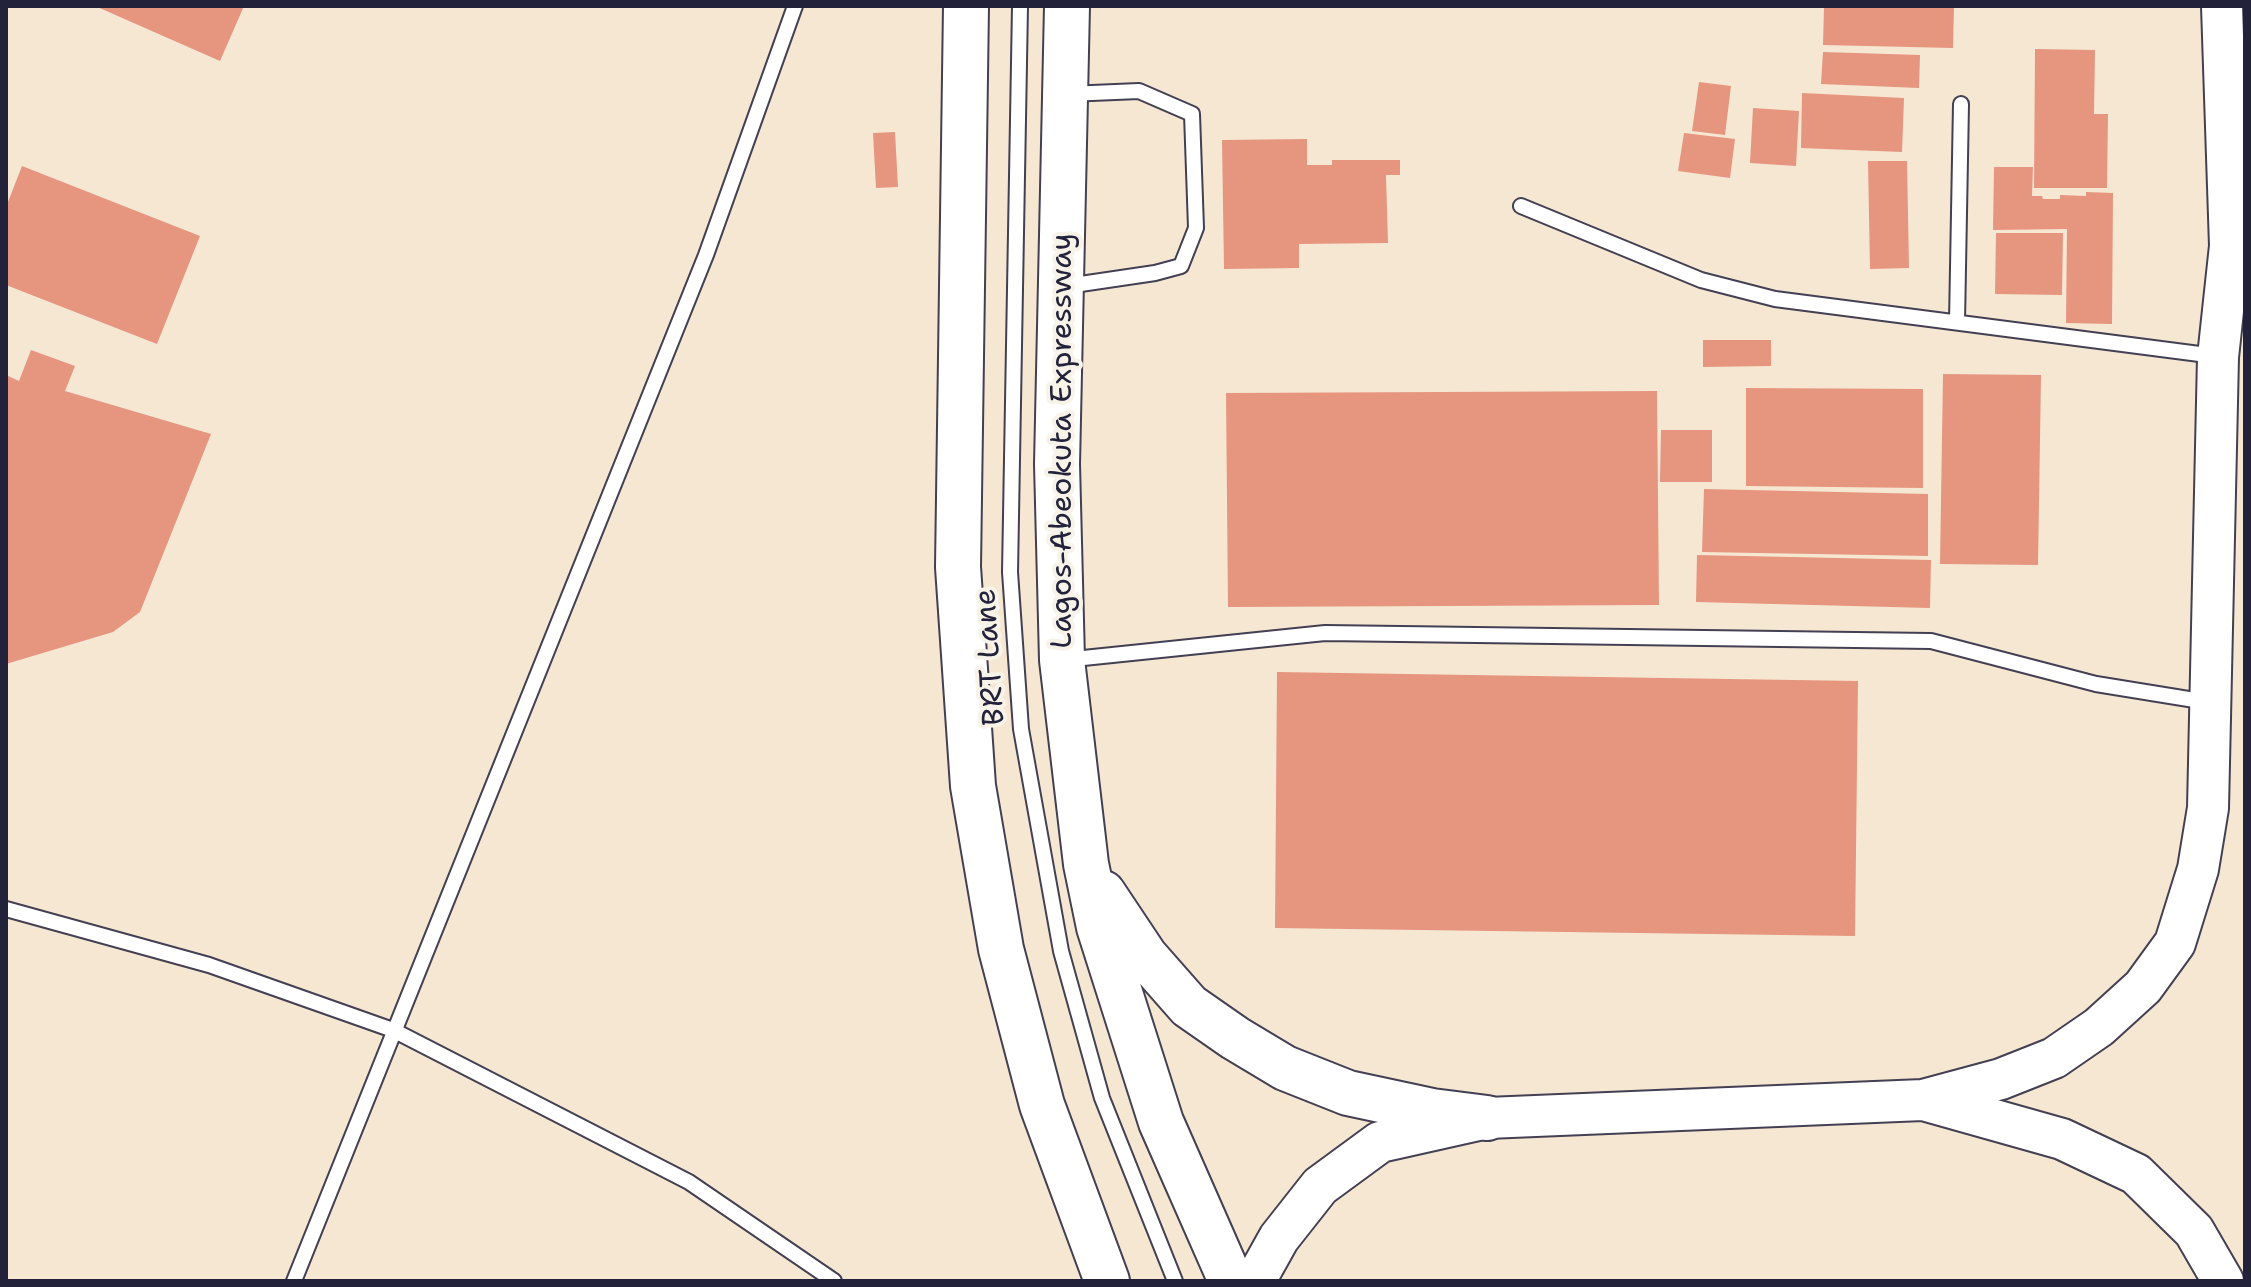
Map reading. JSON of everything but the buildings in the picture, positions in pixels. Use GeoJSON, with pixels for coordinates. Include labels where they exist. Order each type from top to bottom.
{"type":"FeatureCollection","features":[{"type":"Feature","properties":{"kind":"highway"},"geometry":{"type":"LineString","coordinates":[[966,6],[958,567],[973,786],[1001,949],[1042,1105],[1107,1281]]}},
{"type":"Feature","properties":{"kind":"highway","name":"Lagos-Abeokuta Expressway"},"geometry":{"type":"LineString","coordinates":[[1067,6],[1057,464],[1062,660],[1086,864],[1099,927],[1161,1122],[1231,1281]]}},
{"type":"Feature","properties":{"kind":"highway"},"geometry":{"type":"LineString","coordinates":[[1086,864],[1110,907],[1145,956],[1189,1006],[1235,1038],[1285,1068],[1348,1093],[1432,1111],[1487,1118]]}},
{"type":"Feature","properties":{"kind":"main road"},"geometry":{"type":"LineString","coordinates":[[1255,1281],[1279,1238],[1320,1186],[1380,1142],[1487,1118],[1923,1100],[2001,1079],[2054,1058],[2099,1027],[2143,987],[2175,943],[2198,869],[2208,808],[2232,362],[2222,6]]}},
{"type":"Feature","properties":{"kind":"main road"},"geometry":{"type":"LineString","coordinates":[[1923,1100],[2062,1139],[2136,1174],[2194,1231],[2223,1281]]}},
{"type":"Feature","properties":{"kind":"lane"},"geometry":{"type":"LineString","coordinates":[[294,1281],[706,255],[795,6]]}},
{"type":"Feature","properties":{"kind":"lane","name":"BRT Lane"},"geometry":{"type":"LineString","coordinates":[[1020,6],[1010,572],[1021,729],[1061,951],[1102,1098],[1175,1281]]}},
{"type":"Feature","properties":{"kind":"lane"},"geometry":{"type":"LineString","coordinates":[[1063,286],[1155,273],[1181,266],[1196,228],[1192,114],[1139,91],[1066,95]]}},
{"type":"Feature","properties":{"kind":"lane"},"geometry":{"type":"LineString","coordinates":[[1957,322],[1961,104]]}},
{"type":"Feature","properties":{"kind":"lane"},"geometry":{"type":"LineString","coordinates":[[1521,206],[1662,266],[1775,299],[2232,362]]}},
{"type":"Feature","properties":{"kind":"lane"},"geometry":{"type":"LineString","coordinates":[[1062,660],[1325,633],[1931,641],[2096,684],[2212,702]]}},
{"type":"Feature","properties":{"kind":"lane"},"geometry":{"type":"LineString","coordinates":[[6,909],[209,965],[393,1030],[689,1182],[834,1281]]}}]}
